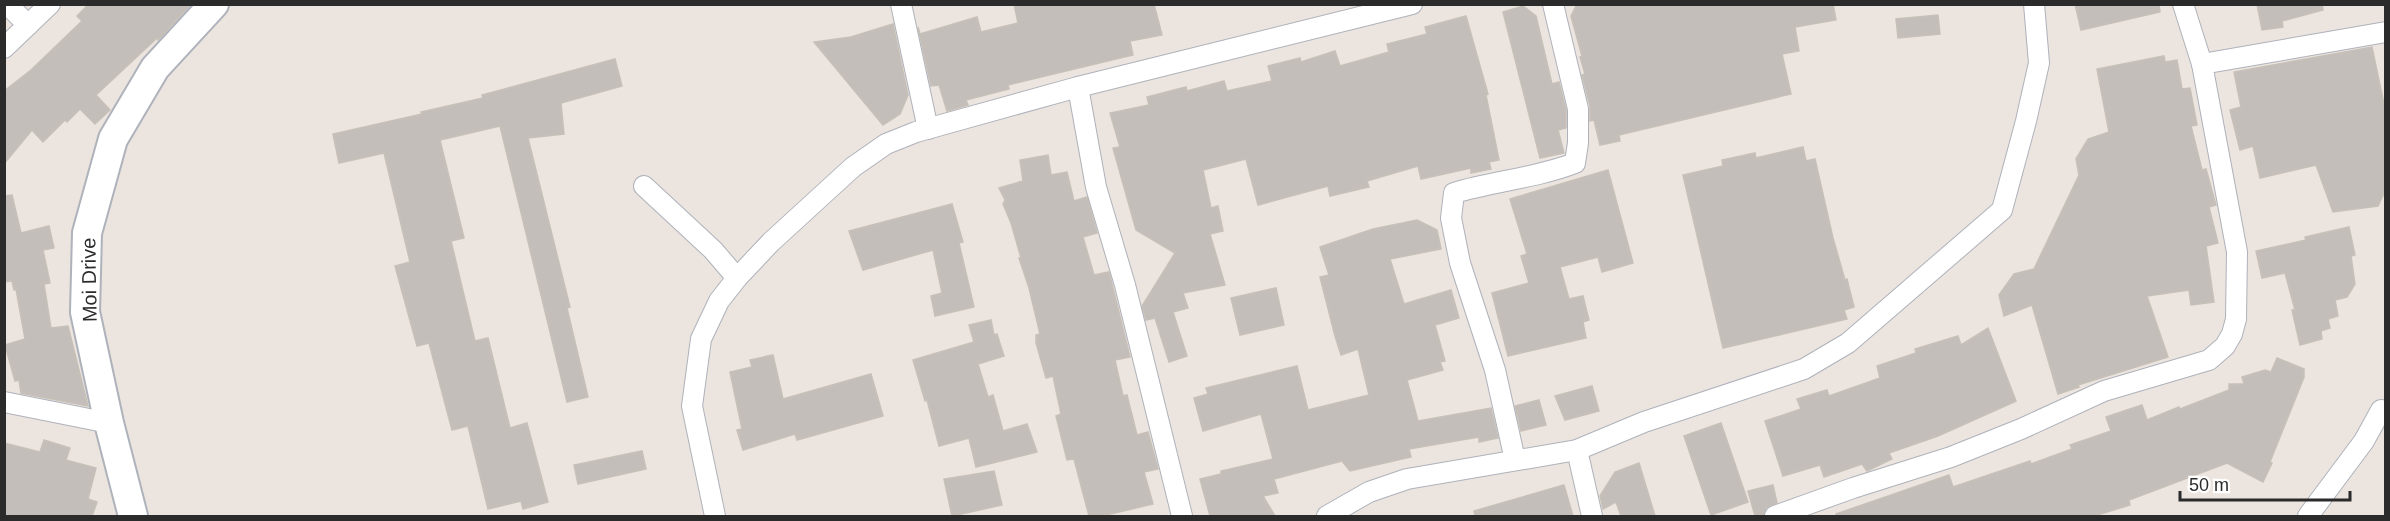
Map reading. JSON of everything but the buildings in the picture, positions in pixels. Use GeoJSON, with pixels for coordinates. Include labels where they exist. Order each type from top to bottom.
{"type":"FeatureCollection","features":[{"type":"Feature","properties":{"kind":"street"},"geometry":{"type":"LineString","coordinates":[[7,4],[28,26]]}},
{"type":"Feature","properties":{"kind":"street"},"geometry":{"type":"LineString","coordinates":[[4,48],[50,4]]}},
{"type":"Feature","properties":{"kind":"street","name":"Moi Drive"},"geometry":{"type":"LineString","coordinates":[[133,516],[109,423],[85,312],[87,232],[113,139],[155,68],[214,4]]}},
{"type":"Feature","properties":{"kind":"street"},"geometry":{"type":"LineString","coordinates":[[902,4],[928,129]]}},
{"type":"Feature","properties":{"kind":"street"},"geometry":{"type":"LineString","coordinates":[[715,516],[692,406],[701,339],[719,301],[737,278],[771,242],[853,167],[886,144],[928,129],[1078,87],[1412,4]]}},
{"type":"Feature","properties":{"kind":"street"},"geometry":{"type":"LineString","coordinates":[[1515,460],[1495,370],[1460,263],[1451,218],[1454,194],[1486,184],[1549,173],[1575,163],[1578,144],[1578,109],[1553,4]]}},
{"type":"Feature","properties":{"kind":"street"},"geometry":{"type":"LineString","coordinates":[[1327,516],[1369,492],[1407,479],[1577,450],[1644,422],[1804,369],[1848,343],[2002,210],[2039,63],[2034,4]]}},
{"type":"Feature","properties":{"kind":"street"},"geometry":{"type":"LineString","coordinates":[[1775,516],[1951,457],[2021,429],[2104,391],[2209,360],[2225,346],[2232,334],[2236,319],[2237,252],[2202,64],[2183,4]]}},
{"type":"Feature","properties":{"kind":"street"},"geometry":{"type":"LineString","coordinates":[[2202,64],[2385,32]]}},
{"type":"Feature","properties":{"kind":"street"},"geometry":{"type":"LineString","coordinates":[[1078,87],[1096,187],[1125,285],[1182,516]]}},
{"type":"Feature","properties":{"kind":"street"},"geometry":{"type":"LineString","coordinates":[[644,186],[713,250],[737,278]]}},
{"type":"Feature","properties":{"kind":"street"},"geometry":{"type":"LineString","coordinates":[[4,402],[109,423]]}},
{"type":"Feature","properties":{"kind":"street"},"geometry":{"type":"LineString","coordinates":[[2308,516],[2364,441],[2384,406]]}},
{"type":"Feature","properties":{"kind":"street"},"geometry":{"type":"LineString","coordinates":[[1577,450],[1592,516]]}}]}
